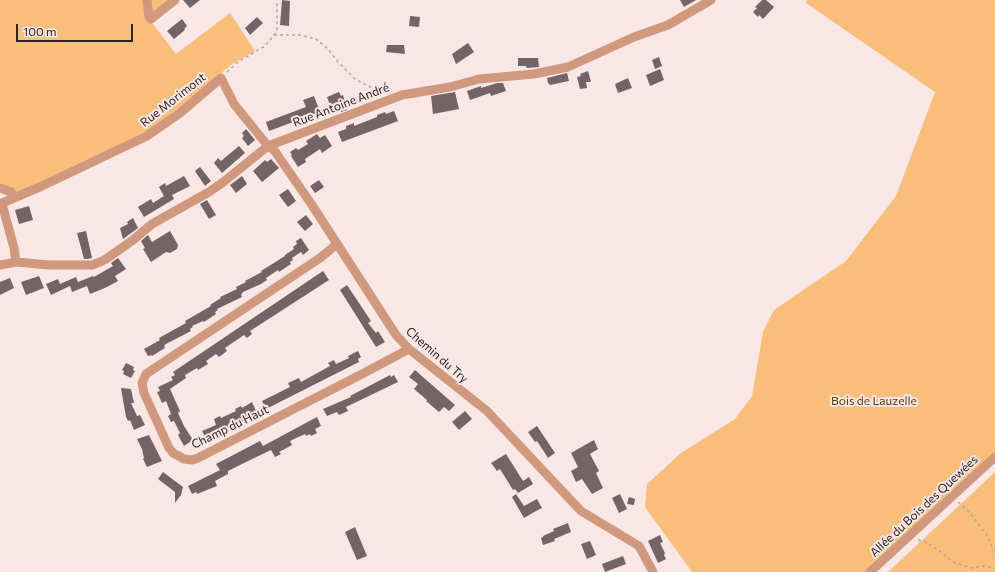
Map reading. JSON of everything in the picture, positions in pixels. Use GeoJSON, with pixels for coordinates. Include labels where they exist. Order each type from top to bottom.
{"type":"FeatureCollection","features":[{"type":"Feature","properties":{"kind":"street"},"geometry":{"type":"LineString","coordinates":[[147,0],[149,17],[151,19],[175,0]]}},
{"type":"Feature","properties":{"kind":"street","name":"Rue Antoine André"},"geometry":{"type":"LineString","coordinates":[[0,265],[16,262],[49,265],[92,265],[106,259],[133,240],[152,224],[209,192],[268,146],[402,95],[450,88],[479,79],[534,74],[568,67],[634,37],[668,25],[711,0]]}},
{"type":"Feature","properties":{"kind":"street","name":"Chemin du Try"},"geometry":{"type":"LineString","coordinates":[[221,78],[234,104],[268,146],[274,150],[312,205],[396,335],[409,349],[487,412],[581,511],[639,546],[653,572]]}},
{"type":"Feature","properties":{"kind":"street","name":"Rue Morimont"},"geometry":{"type":"LineString","coordinates":[[1,204],[147,136],[180,113],[221,78]]}},
{"type":"Feature","properties":{"kind":"street"},"geometry":{"type":"LineString","coordinates":[[0,188],[11,192],[16,197]]}},
{"type":"Feature","properties":{"kind":"street"},"geometry":{"type":"LineString","coordinates":[[1,204],[14,248],[16,262]]}},
{"type":"Feature","properties":{"kind":"street","name":"Champ du Haut"},"geometry":{"type":"LineString","coordinates":[[337,244],[320,258],[146,374],[142,383],[144,393],[169,448],[173,453],[184,459],[192,460],[198,458],[409,349]]}},
{"type":"Feature","properties":{"kind":"street","name":"Allée du Bois des Quewées"},"geometry":{"type":"LineString","coordinates":[[870,572],[995,457]]}},
{"type":"Feature","properties":{"kind":"path"},"geometry":{"type":"LineString","coordinates":[[277,0],[277,29],[274,35],[300,35],[322,42],[344,69],[355,79],[372,88],[390,93],[393,99]]}},
{"type":"Feature","properties":{"kind":"path","name":"Rue Morimont"},"geometry":{"type":"LineString","coordinates":[[221,78],[238,62],[266,46],[274,35]]}},
{"type":"Feature","properties":{"kind":"path"},"geometry":{"type":"LineString","coordinates":[[952,497],[970,513],[986,534],[995,553]]}},
{"type":"Feature","properties":{"kind":"path"},"geometry":{"type":"LineString","coordinates":[[918,540],[924,541],[953,562],[971,568],[984,566],[995,568]]}},
{"type":"Feature","properties":{"kind":"green space"},"geometry":{"type":"Polygon","coordinates":[[[0,0],[172,0],[149,19],[176,54],[230,13],[255,51],[231,65],[158,126],[18,193],[0,187],[0,0]]]}},
{"type":"Feature","properties":{"kind":"green space","name":"Bois de Lauzelle"},"geometry":{"type":"Polygon","coordinates":[[[807,0],[995,0],[995,457],[870,572],[692,572],[645,507],[647,484],[681,453],[735,419],[752,396],[763,332],[774,310],[846,261],[896,196],[935,92],[806,3],[807,0]]]}},
{"type":"Feature","properties":{"kind":"green space"},"geometry":{"type":"Polygon","coordinates":[[[995,472],[995,572],[888,572],[995,472]]]}},
{"type":"Feature","properties":{"kind":"building"},"geometry":{"type":"Polygon","coordinates":[[[183,0],[200,0],[190,8],[183,0]]]}},
{"type":"Feature","properties":{"kind":"building"},"geometry":{"type":"Polygon","coordinates":[[[282,0],[290,1],[289,26],[280,25],[282,0]]]}},
{"type":"Feature","properties":{"kind":"building"},"geometry":{"type":"Polygon","coordinates":[[[680,0],[696,0],[684,7],[680,0]]]}},
{"type":"Feature","properties":{"kind":"building"},"geometry":{"type":"Polygon","coordinates":[[[762,0],[766,0],[774,7],[763,19],[759,15],[758,17],[753,12],[757,8],[755,7],[762,0]]]}},
{"type":"Feature","properties":{"kind":"building"},"geometry":{"type":"Polygon","coordinates":[[[410,16],[420,17],[419,27],[409,26],[410,16]]]}},
{"type":"Feature","properties":{"kind":"building"},"geometry":{"type":"Polygon","coordinates":[[[257,17],[263,23],[250,35],[245,28],[257,17]]]}},
{"type":"Feature","properties":{"kind":"building"},"geometry":{"type":"Polygon","coordinates":[[[182,19],[187,26],[184,29],[185,30],[174,39],[167,31],[182,19]]]}},
{"type":"Feature","properties":{"kind":"building"},"geometry":{"type":"Polygon","coordinates":[[[468,43],[474,52],[456,64],[452,54],[468,43]]]}},
{"type":"Feature","properties":{"kind":"building"},"geometry":{"type":"Polygon","coordinates":[[[387,45],[404,45],[405,54],[386,52],[387,45]]]}},
{"type":"Feature","properties":{"kind":"building"},"geometry":{"type":"Polygon","coordinates":[[[659,57],[662,66],[655,69],[652,60],[659,57]]]}},
{"type":"Feature","properties":{"kind":"building"},"geometry":{"type":"Polygon","coordinates":[[[518,58],[538,58],[539,67],[527,68],[526,66],[518,66],[518,58]]]}},
{"type":"Feature","properties":{"kind":"building"},"geometry":{"type":"Polygon","coordinates":[[[660,69],[664,80],[650,86],[646,75],[660,69]]]}},
{"type":"Feature","properties":{"kind":"building"},"geometry":{"type":"Polygon","coordinates":[[[588,71],[591,82],[586,82],[587,88],[580,89],[577,77],[588,71]]]}},
{"type":"Feature","properties":{"kind":"building"},"geometry":{"type":"Polygon","coordinates":[[[567,73],[569,81],[550,85],[548,83],[547,78],[567,73]]]}},
{"type":"Feature","properties":{"kind":"building"},"geometry":{"type":"Polygon","coordinates":[[[628,78],[632,88],[618,93],[615,84],[628,78]]]}},
{"type":"Feature","properties":{"kind":"building"},"geometry":{"type":"Polygon","coordinates":[[[497,83],[503,83],[506,91],[491,96],[490,93],[470,100],[467,91],[481,86],[481,88],[497,83]]]}},
{"type":"Feature","properties":{"kind":"building"},"geometry":{"type":"Polygon","coordinates":[[[339,92],[341,96],[343,95],[347,110],[341,112],[337,102],[330,105],[327,97],[339,92]]]}},
{"type":"Feature","properties":{"kind":"building"},"geometry":{"type":"Polygon","coordinates":[[[455,92],[459,109],[433,114],[431,96],[455,92]]]}},
{"type":"Feature","properties":{"kind":"building"},"geometry":{"type":"Polygon","coordinates":[[[314,96],[320,112],[269,131],[266,122],[306,107],[303,100],[314,96]]]}},
{"type":"Feature","properties":{"kind":"building"},"geometry":{"type":"Polygon","coordinates":[[[394,111],[398,121],[342,142],[338,132],[346,129],[346,126],[354,123],[354,126],[377,117],[377,115],[385,112],[386,114],[394,111]]]}},
{"type":"Feature","properties":{"kind":"building"},"geometry":{"type":"Polygon","coordinates":[[[246,129],[255,140],[248,146],[242,138],[244,136],[242,133],[246,129]]]}},
{"type":"Feature","properties":{"kind":"building"},"geometry":{"type":"Polygon","coordinates":[[[317,134],[320,138],[325,135],[332,146],[322,153],[320,149],[305,159],[306,162],[298,167],[290,152],[296,148],[298,150],[308,144],[306,141],[317,134]]]}},
{"type":"Feature","properties":{"kind":"building"},"geometry":{"type":"Polygon","coordinates":[[[239,146],[245,153],[222,173],[214,163],[218,158],[221,161],[239,146]]]}},
{"type":"Feature","properties":{"kind":"building"},"geometry":{"type":"Polygon","coordinates":[[[271,159],[279,168],[262,182],[253,171],[265,160],[267,162],[271,159]]]}},
{"type":"Feature","properties":{"kind":"building"},"geometry":{"type":"Polygon","coordinates":[[[200,167],[211,181],[205,186],[195,171],[200,167]]]}},
{"type":"Feature","properties":{"kind":"building"},"geometry":{"type":"Polygon","coordinates":[[[184,176],[190,186],[172,195],[174,199],[144,217],[138,207],[151,199],[153,203],[164,196],[159,187],[165,183],[166,186],[184,176]]]}},
{"type":"Feature","properties":{"kind":"building"},"geometry":{"type":"Polygon","coordinates":[[[242,176],[247,184],[236,193],[230,185],[242,176]]]}},
{"type":"Feature","properties":{"kind":"building"},"geometry":{"type":"Polygon","coordinates":[[[319,180],[324,187],[315,193],[310,186],[319,180]]]}},
{"type":"Feature","properties":{"kind":"building"},"geometry":{"type":"Polygon","coordinates":[[[288,189],[296,201],[288,207],[279,195],[288,189]]]}},
{"type":"Feature","properties":{"kind":"building"},"geometry":{"type":"Polygon","coordinates":[[[207,200],[216,215],[209,219],[200,204],[207,200]]]}},
{"type":"Feature","properties":{"kind":"building"},"geometry":{"type":"Polygon","coordinates":[[[29,206],[33,220],[19,224],[15,210],[29,206]]]}},
{"type":"Feature","properties":{"kind":"building"},"geometry":{"type":"Polygon","coordinates":[[[306,215],[313,224],[305,231],[297,222],[306,215]]]}},
{"type":"Feature","properties":{"kind":"building"},"geometry":{"type":"Polygon","coordinates":[[[133,218],[138,228],[123,239],[120,228],[128,224],[127,222],[133,218]]]}},
{"type":"Feature","properties":{"kind":"building"},"geometry":{"type":"Polygon","coordinates":[[[86,231],[92,258],[84,259],[77,233],[86,231]]]}},
{"type":"Feature","properties":{"kind":"building"},"geometry":{"type":"Polygon","coordinates":[[[170,231],[178,245],[177,249],[170,253],[166,252],[151,262],[143,249],[145,248],[141,241],[148,235],[152,242],[170,231]]]}},
{"type":"Feature","properties":{"kind":"building"},"geometry":{"type":"Polygon","coordinates":[[[301,238],[309,250],[303,255],[301,252],[292,258],[293,260],[290,262],[291,264],[266,278],[267,280],[261,284],[243,292],[241,295],[242,297],[217,309],[218,310],[215,312],[216,314],[204,322],[203,321],[192,326],[193,327],[190,329],[191,331],[166,344],[164,346],[165,348],[152,356],[148,356],[144,349],[160,340],[159,338],[186,323],[185,321],[211,306],[210,305],[221,298],[220,297],[237,289],[236,287],[262,272],[261,271],[285,256],[294,249],[293,247],[297,244],[296,241],[301,238]]]}},
{"type":"Feature","properties":{"kind":"building"},"geometry":{"type":"Polygon","coordinates":[[[118,258],[126,269],[115,276],[118,281],[90,294],[87,286],[72,292],[70,286],[51,295],[46,284],[58,279],[60,284],[76,277],[78,282],[93,276],[94,277],[113,266],[111,263],[118,258]]]}},
{"type":"Feature","properties":{"kind":"building"},"geometry":{"type":"Polygon","coordinates":[[[323,271],[329,280],[250,331],[252,334],[247,338],[244,335],[225,348],[227,351],[219,357],[216,354],[206,361],[208,364],[185,375],[186,378],[170,389],[180,411],[178,413],[193,440],[184,446],[178,435],[180,433],[174,421],[171,422],[168,416],[171,414],[166,401],[162,403],[157,392],[160,391],[158,387],[173,380],[171,377],[175,375],[173,372],[323,271]]]}},
{"type":"Feature","properties":{"kind":"building"},"geometry":{"type":"Polygon","coordinates":[[[39,276],[44,288],[26,295],[21,282],[39,276]]]}},
{"type":"Feature","properties":{"kind":"building"},"geometry":{"type":"Polygon","coordinates":[[[10,278],[14,288],[0,295],[0,282],[10,278]]]}},
{"type":"Feature","properties":{"kind":"building"},"geometry":{"type":"Polygon","coordinates":[[[347,285],[371,321],[368,323],[376,333],[378,331],[385,342],[376,347],[340,290],[347,285]]]}},
{"type":"Feature","properties":{"kind":"building"},"geometry":{"type":"Polygon","coordinates":[[[358,351],[361,357],[358,359],[359,362],[266,409],[262,401],[290,387],[288,383],[299,378],[301,382],[330,366],[328,363],[334,360],[336,364],[349,358],[348,356],[358,351]]]}},
{"type":"Feature","properties":{"kind":"building"},"geometry":{"type":"Polygon","coordinates":[[[126,363],[134,367],[133,370],[135,371],[131,378],[123,374],[124,371],[122,370],[126,363]]]}},
{"type":"Feature","properties":{"kind":"building"},"geometry":{"type":"Polygon","coordinates":[[[415,370],[455,405],[449,411],[444,407],[439,412],[414,389],[418,384],[409,377],[415,370]]]}},
{"type":"Feature","properties":{"kind":"building"},"geometry":{"type":"Polygon","coordinates":[[[390,375],[391,377],[394,375],[398,382],[346,407],[348,411],[339,415],[337,412],[327,416],[323,409],[351,397],[350,396],[390,375]]]}},
{"type":"Feature","properties":{"kind":"building"},"geometry":{"type":"Polygon","coordinates":[[[121,388],[131,389],[134,403],[131,403],[137,416],[140,415],[145,425],[134,430],[130,420],[128,421],[121,388]]]}},
{"type":"Feature","properties":{"kind":"building"},"geometry":{"type":"Polygon","coordinates":[[[252,402],[256,411],[252,413],[254,416],[207,440],[202,431],[216,425],[214,419],[220,416],[221,418],[236,411],[235,409],[241,406],[242,408],[252,402]]]}},
{"type":"Feature","properties":{"kind":"building"},"geometry":{"type":"Polygon","coordinates":[[[465,411],[472,419],[459,430],[452,422],[465,411]]]}},
{"type":"Feature","properties":{"kind":"building"},"geometry":{"type":"Polygon","coordinates":[[[317,417],[321,426],[315,429],[317,433],[311,436],[310,434],[306,436],[305,434],[290,441],[292,445],[279,452],[281,454],[275,457],[271,450],[246,462],[228,471],[228,474],[215,481],[217,486],[197,494],[196,492],[192,494],[188,486],[220,470],[216,464],[260,441],[263,446],[317,417]]]}},
{"type":"Feature","properties":{"kind":"building"},"geometry":{"type":"Polygon","coordinates":[[[537,426],[555,453],[548,458],[537,441],[535,442],[528,432],[537,426]]]}},
{"type":"Feature","properties":{"kind":"building"},"geometry":{"type":"Polygon","coordinates":[[[149,435],[162,461],[147,467],[143,459],[142,449],[137,439],[149,435]]]}},
{"type":"Feature","properties":{"kind":"building"},"geometry":{"type":"Polygon","coordinates":[[[594,440],[598,449],[590,454],[599,471],[596,473],[603,488],[592,494],[582,479],[576,482],[571,471],[578,467],[571,453],[594,440]]]}},
{"type":"Feature","properties":{"kind":"building"},"geometry":{"type":"Polygon","coordinates":[[[506,454],[523,481],[529,477],[533,484],[518,493],[515,489],[513,490],[500,469],[497,471],[491,463],[506,454]]]}},
{"type":"Feature","properties":{"kind":"building"},"geometry":{"type":"Polygon","coordinates":[[[163,472],[183,487],[181,495],[175,503],[175,492],[158,479],[163,472]]]}},
{"type":"Feature","properties":{"kind":"building"},"geometry":{"type":"Polygon","coordinates":[[[516,494],[524,506],[537,499],[542,508],[524,518],[512,497],[516,494]]]}},
{"type":"Feature","properties":{"kind":"building"},"geometry":{"type":"Polygon","coordinates":[[[620,494],[627,509],[619,513],[612,498],[620,494]]]}},
{"type":"Feature","properties":{"kind":"building"},"geometry":{"type":"Polygon","coordinates":[[[629,497],[635,499],[634,505],[627,504],[629,497]]]}},
{"type":"Feature","properties":{"kind":"building"},"geometry":{"type":"Polygon","coordinates":[[[568,523],[571,532],[554,539],[555,541],[543,545],[541,538],[543,536],[554,531],[553,529],[568,523]]]}},
{"type":"Feature","properties":{"kind":"building"},"geometry":{"type":"Polygon","coordinates":[[[355,527],[367,556],[357,560],[345,532],[355,527]]]}},
{"type":"Feature","properties":{"kind":"building"},"geometry":{"type":"Polygon","coordinates":[[[660,535],[663,542],[660,543],[666,559],[658,563],[648,541],[660,535]]]}},
{"type":"Feature","properties":{"kind":"building"},"geometry":{"type":"Polygon","coordinates":[[[590,541],[596,555],[587,559],[581,544],[590,541]]]}},
{"type":"Feature","properties":{"kind":"building"},"geometry":{"type":"Polygon","coordinates":[[[623,556],[626,564],[605,572],[602,564],[623,556]]]}}]}
